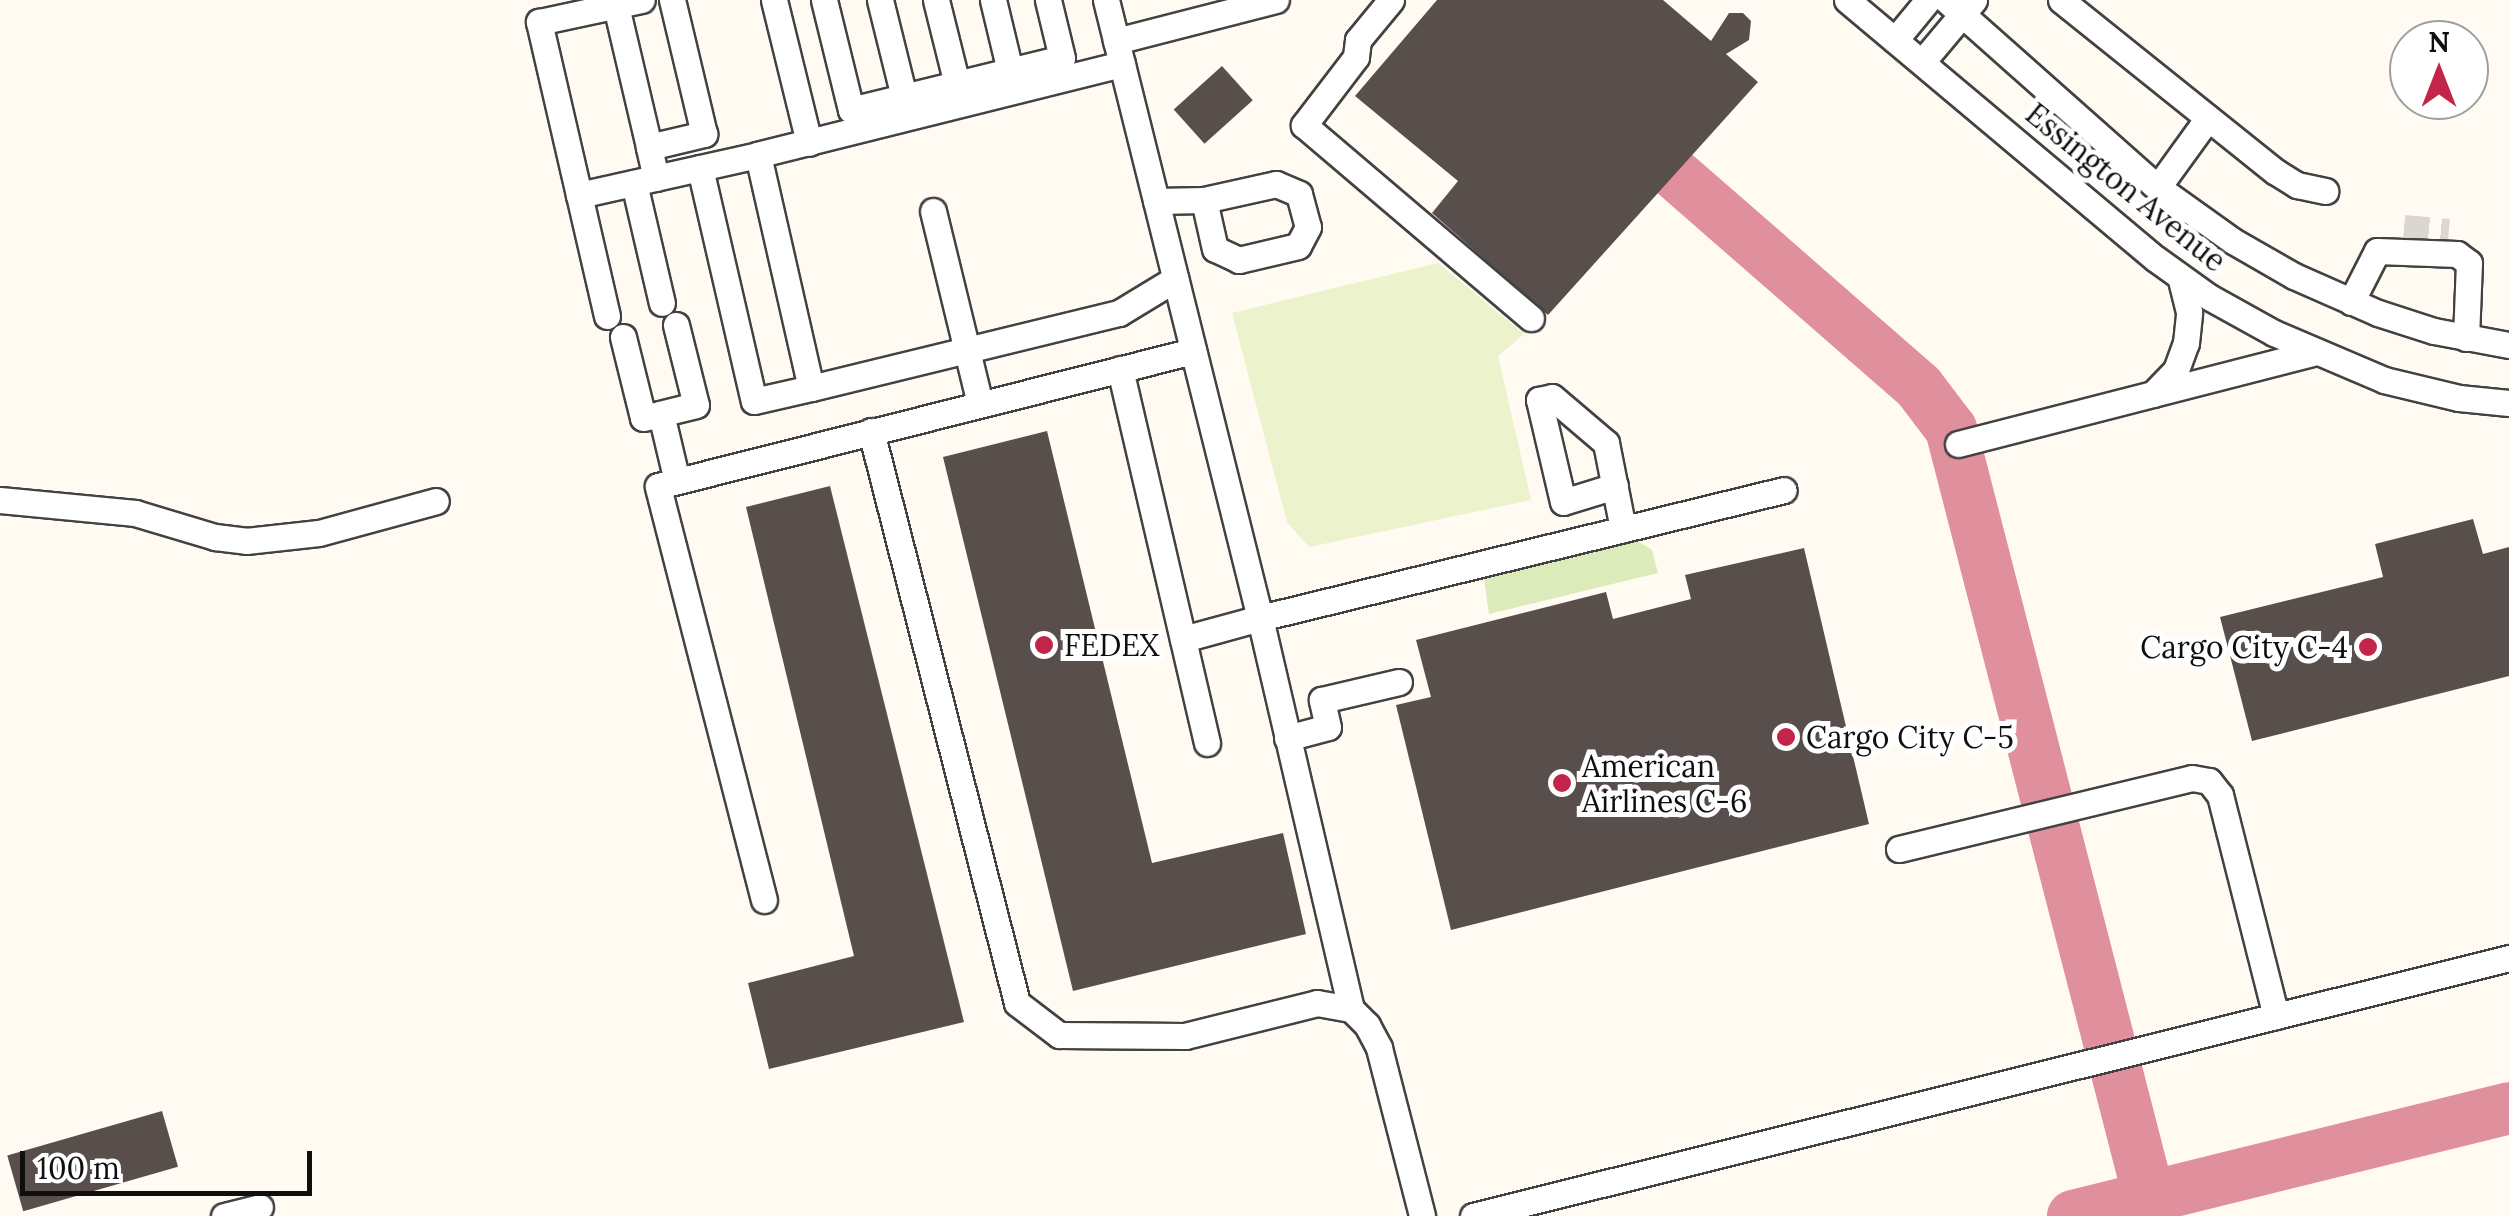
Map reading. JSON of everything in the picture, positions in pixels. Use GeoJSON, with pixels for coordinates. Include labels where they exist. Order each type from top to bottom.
{"type":"FeatureCollection","features":[{"type":"Feature","properties":{"kind":"street"},"geometry":{"type":"LineString","coordinates":[[650,148],[704,134],[672,0]]}},
{"type":"Feature","properties":{"kind":"street"},"geometry":{"type":"LineString","coordinates":[[774,0],[808,143]]}},
{"type":"Feature","properties":{"kind":"street"},"geometry":{"type":"LineString","coordinates":[[824,0],[851,110],[1062,58],[1048,0]]}},
{"type":"Feature","properties":{"kind":"street"},"geometry":{"type":"LineString","coordinates":[[880,0],[904,97]]}},
{"type":"Feature","properties":{"kind":"street"},"geometry":{"type":"LineString","coordinates":[[936,0],[956,84]]}},
{"type":"Feature","properties":{"kind":"street"},"geometry":{"type":"LineString","coordinates":[[993,0],[1010,71]]}},
{"type":"Feature","properties":{"kind":"street"},"geometry":{"type":"LineString","coordinates":[[1106,0],[1260,618],[1351,1009]]}},
{"type":"Feature","properties":{"kind":"street"},"geometry":{"type":"LineString","coordinates":[[579,195],[808,143],[1119,52],[1185,12],[1276,0]]}},
{"type":"Feature","properties":{"kind":"street"},"geometry":{"type":"LineString","coordinates":[[1391,0],[1358,40],[1356,57],[1304,126],[1530,318]]}},
{"type":"Feature","properties":{"kind":"street","name":"Essington Avenue"},"geometry":{"type":"LineString","coordinates":[[1847,0],[2182,279],[2242,316],[2316,352],[2425,391],[2509,403]]}},
{"type":"Feature","properties":{"kind":"street"},"geometry":{"type":"LineString","coordinates":[[1895,40],[1928,0]]}},
{"type":"Feature","properties":{"kind":"street"},"geometry":{"type":"LineString","coordinates":[[2060,0],[2286,180],[2325,192]]}},
{"type":"Feature","properties":{"kind":"street"},"geometry":{"type":"LineString","coordinates":[[607,316],[539,22],[629,3],[650,148],[645,180],[670,314],[696,406],[643,418],[623,338]]}},
{"type":"Feature","properties":{"kind":"street"},"geometry":{"type":"LineString","coordinates":[[1922,62],[1961,5],[2158,187],[2232,241],[2351,302],[2406,323],[2509,345]]}},
{"type":"Feature","properties":{"kind":"street"},"geometry":{"type":"LineString","coordinates":[[2158,187],[2208,118]]}},
{"type":"Feature","properties":{"kind":"street"},"geometry":{"type":"LineString","coordinates":[[758,155],[811,388]]}},
{"type":"Feature","properties":{"kind":"street"},"geometry":{"type":"LineString","coordinates":[[700,168],[754,401],[1119,314],[1175,279]]}},
{"type":"Feature","properties":{"kind":"street"},"geometry":{"type":"LineString","coordinates":[[1156,201],[1204,200]]}},
{"type":"Feature","properties":{"kind":"street"},"geometry":{"type":"LineString","coordinates":[[933,210],[980,404]]}},
{"type":"Feature","properties":{"kind":"street"},"geometry":{"type":"LineString","coordinates":[[2351,302],[2377,251],[2404,228]]}},
{"type":"Feature","properties":{"kind":"street"},"geometry":{"type":"LineString","coordinates":[[2449,230],[2469,263],[2466,338]]}},
{"type":"Feature","properties":{"kind":"street"},"geometry":{"type":"LineString","coordinates":[[2377,251],[2456,254],[2469,263]]}},
{"type":"Feature","properties":{"kind":"street"},"geometry":{"type":"LineString","coordinates":[[2154,394],[2176,370],[2186,343],[2189,312],[2182,279]]}},
{"type":"Feature","properties":{"kind":"street"},"geometry":{"type":"LineString","coordinates":[[764,900],[658,486],[1193,351]]}},
{"type":"Feature","properties":{"kind":"street"},"geometry":{"type":"LineString","coordinates":[[1958,444],[2316,352]]}},
{"type":"Feature","properties":{"kind":"street"},"geometry":{"type":"LineString","coordinates":[[1120,369],[1207,744]]}},
{"type":"Feature","properties":{"kind":"street"},"geometry":{"type":"LineString","coordinates":[[661,414],[677,481]]}},
{"type":"Feature","properties":{"kind":"street"},"geometry":{"type":"LineString","coordinates":[[871,431],[1017,1003],[1059,1035],[1185,1036],[1317,1003],[1351,1009],[1368,1025],[1380,1048],[1422,1216]]}},
{"type":"Feature","properties":{"kind":"street"},"geometry":{"type":"LineString","coordinates":[[1615,486],[1623,529]]}},
{"type":"Feature","properties":{"kind":"street"},"geometry":{"type":"LineString","coordinates":[[1183,638],[1784,490]]}},
{"type":"Feature","properties":{"kind":"street"},"geometry":{"type":"LineString","coordinates":[[0,500],[135,513],[246,542],[320,533],[436,501]]}},
{"type":"Feature","properties":{"kind":"street"},"geometry":{"type":"LineString","coordinates":[[1287,738],[1328,727],[1322,700],[1399,682]]}},
{"type":"Feature","properties":{"kind":"street"},"geometry":{"type":"LineString","coordinates":[[1898,849],[2192,778],[2209,781],[2220,794],[2276,1016]]}},
{"type":"Feature","properties":{"kind":"street"},"geometry":{"type":"LineString","coordinates":[[1473,1216],[2509,958]]}},
{"type":"Feature","properties":{"kind":"street"},"geometry":{"type":"LineString","coordinates":[[224,1216],[260,1207]]}},
{"type":"Feature","properties":{"kind":"green space"},"geometry":{"type":"Polygon","coordinates":[[[1438,263],[1524,334],[1498,356],[1531,500],[1309,547],[1287,522],[1232,313],[1438,263]]]}},
{"type":"Feature","properties":{"kind":"green space"},"geometry":{"type":"Polygon","coordinates":[[[1638,541],[1652,550],[1658,573],[1489,614],[1484,579],[1638,541]]]}},
{"type":"Feature","properties":{"kind":"building"},"geometry":{"type":"Polygon","coordinates":[[[1437,0],[1663,0],[1711,41],[1729,13],[1743,13],[1751,21],[1749,40],[1726,54],[1758,82],[1548,315],[1432,213],[1458,181],[1355,96],[1437,0]]]}},
{"type":"Feature","properties":{"kind":"building"},"geometry":{"type":"Polygon","coordinates":[[[1222,66],[1253,100],[1204,144],[1174,109],[1222,66]]]}},
{"type":"Feature","properties":{"kind":"building","name":"FEDEX"},"geometry":{"type":"Polygon","coordinates":[[[1047,431],[1152,863],[1283,833],[1306,934],[1073,991],[943,457],[1047,431]]]}},
{"type":"Feature","properties":{"kind":"building"},"geometry":{"type":"Polygon","coordinates":[[[830,486],[964,1022],[769,1069],[748,983],[854,956],[746,507],[830,486]]]}},
{"type":"Feature","properties":{"kind":"building","name":"Cargo City C-4"},"geometry":{"type":"Polygon","coordinates":[[[2473,519],[2483,554],[2509,547],[2509,676],[2252,741],[2220,617],[2383,577],[2375,544],[2473,519]]]}},
{"type":"Feature","properties":{"kind":"building","name":"American Airlines C-6"},"geometry":{"type":"Polygon","coordinates":[[[1804,548],[1869,824],[1451,930],[1396,705],[1431,697],[1416,640],[1606,592],[1613,619],[1691,599],[1685,575],[1804,548]]]}},
{"type":"Feature","properties":{"kind":"building"},"geometry":{"type":"Polygon","coordinates":[[[162,1111],[178,1167],[23,1211],[7,1155],[162,1111]]]}},
{"type":"Feature","properties":{"kind":"taxiway"},"geometry":{"type":"LineString","coordinates":[[1675,174],[1919,387],[1951,429],[2154,1216]]}},
{"type":"Feature","properties":{"kind":"taxiway"},"geometry":{"type":"LineString","coordinates":[[2073,1216],[2509,1108]]}},
{"type":"Feature","properties":{"kind":"tunnel"},"geometry":{"type":"LineString","coordinates":[[2404,227],[2449,231]]}},
{"type":"Feature","properties":{"kind":"place","name":"FEDEX"},"geometry":{"type":"Point","coordinates":[1044,645]}},
{"type":"Feature","properties":{"kind":"place","name":"Cargo City C-4"},"geometry":{"type":"Point","coordinates":[2368,647]}},
{"type":"Feature","properties":{"kind":"place","name":"Cargo City C-5"},"geometry":{"type":"Point","coordinates":[1786,737]}},
{"type":"Feature","properties":{"kind":"place","name":"American Airlines C-6"},"geometry":{"type":"Point","coordinates":[1562,783]}}]}
